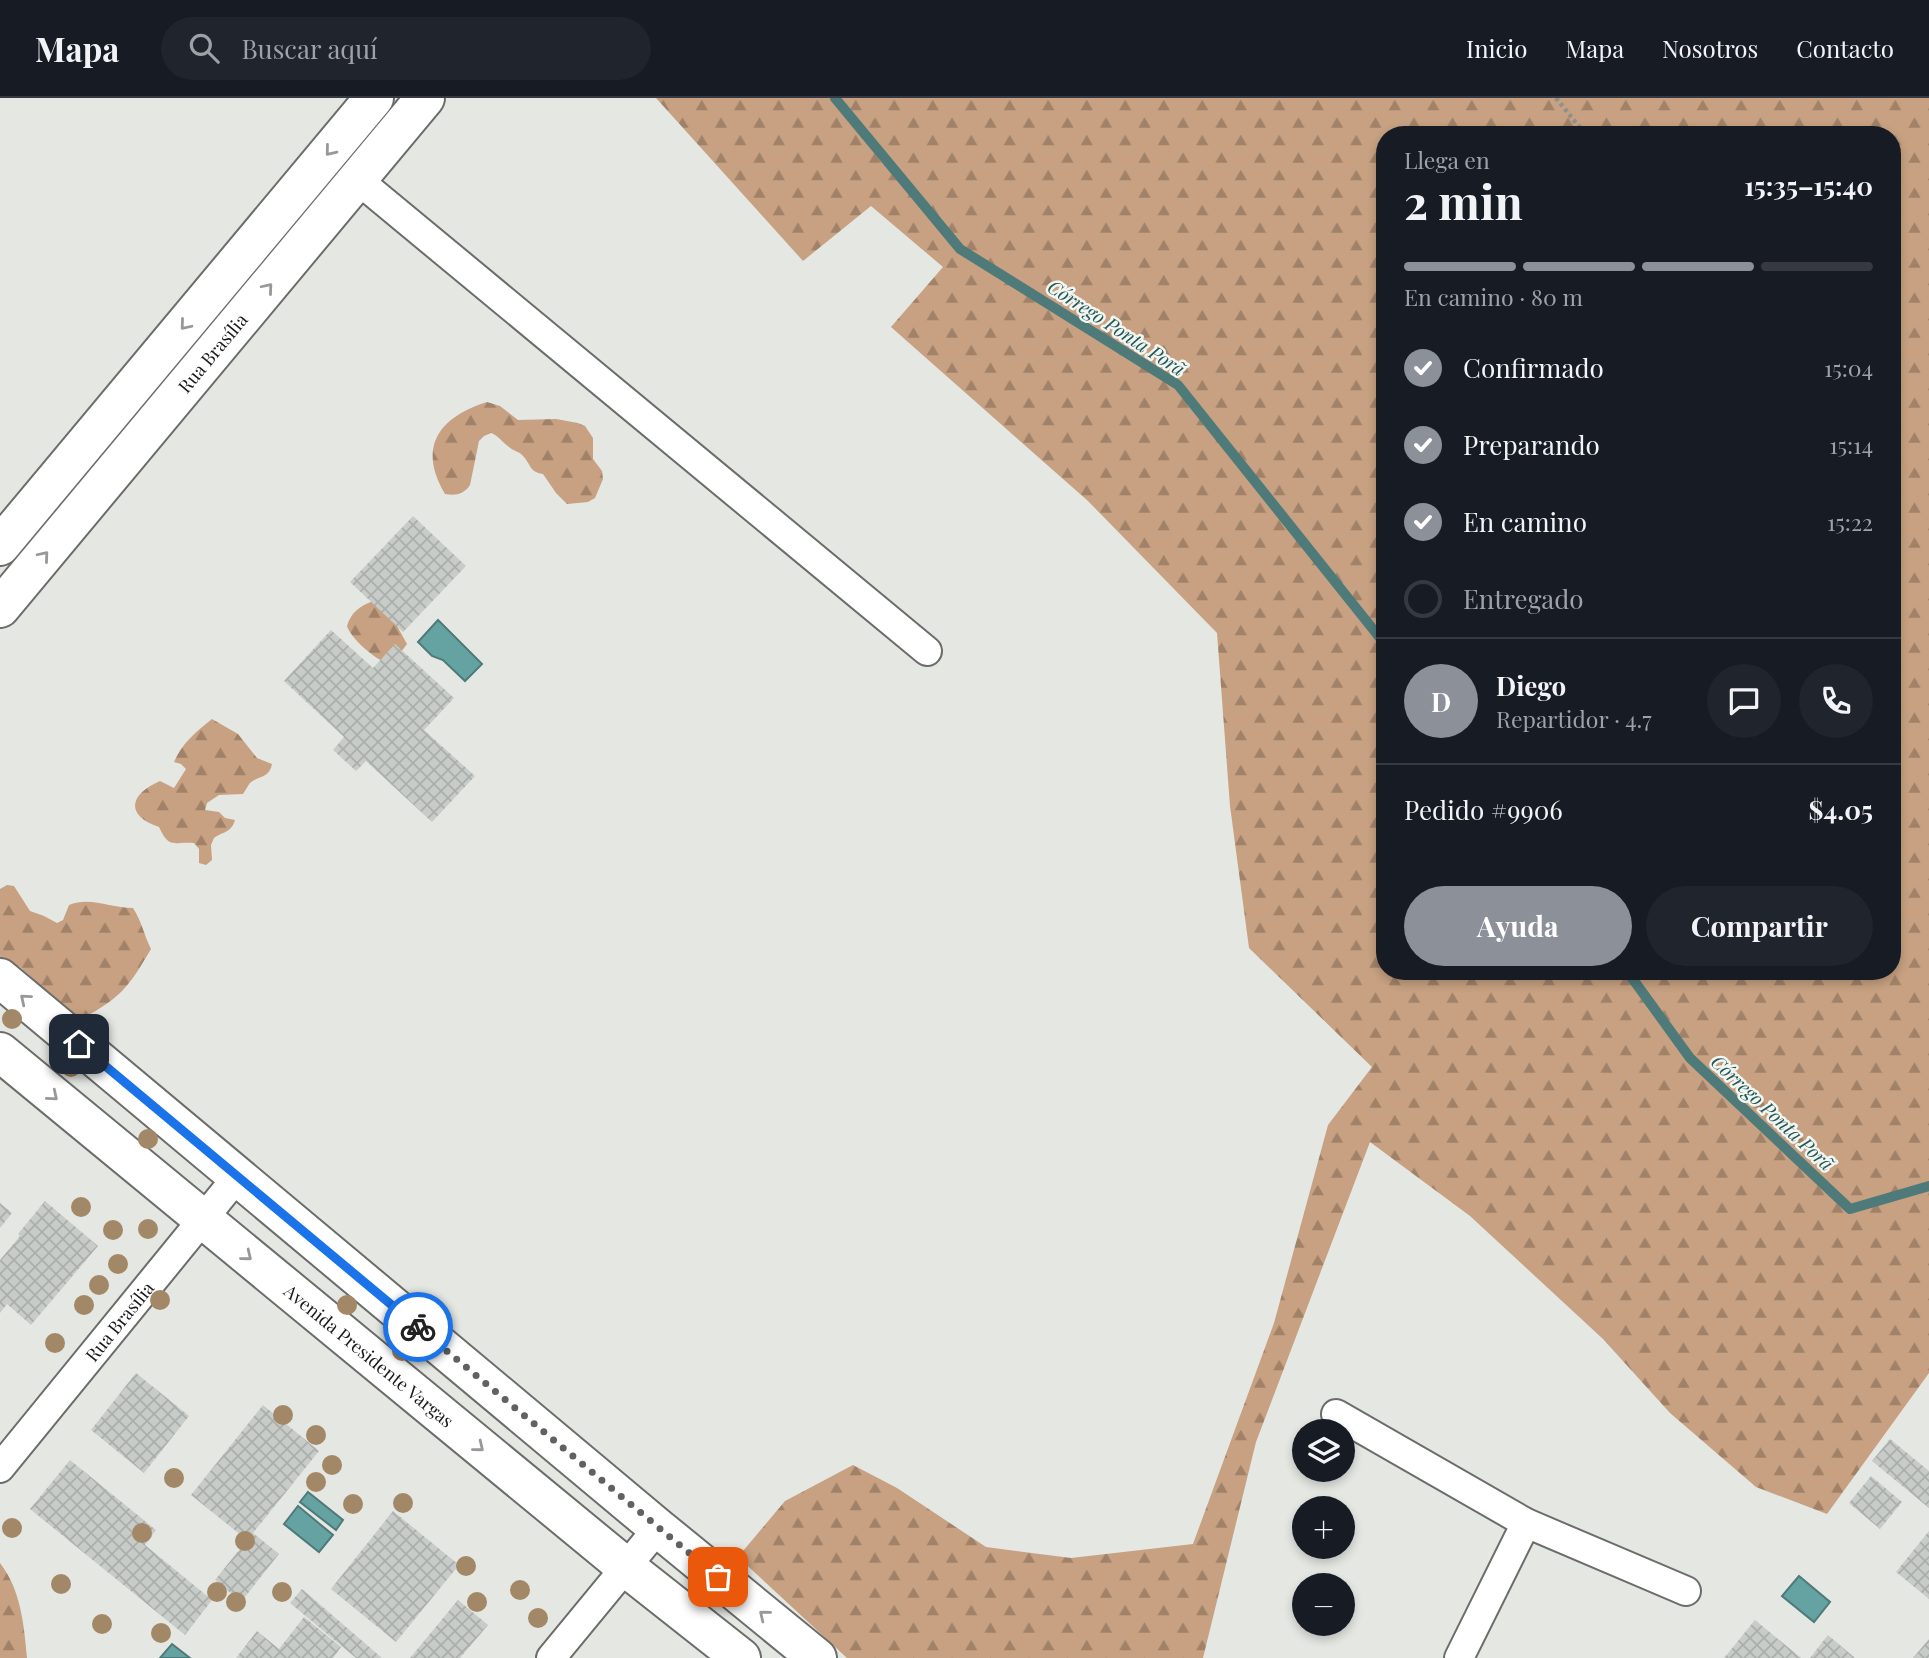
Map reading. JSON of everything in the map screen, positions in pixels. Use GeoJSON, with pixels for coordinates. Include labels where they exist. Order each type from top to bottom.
{"type":"FeatureCollection","features":[{"type":"Feature","properties":{"kind":"main road"},"geometry":{"type":"LineString","coordinates":[[0,546],[374,98]]}},
{"type":"Feature","properties":{"kind":"main road","name":"Rua Brasília"},"geometry":{"type":"LineString","coordinates":[[0,608],[425,98]]}},
{"type":"Feature","properties":{"kind":"main road","name":"Avenida Presidente Vargas"},"geometry":{"type":"LineString","coordinates":[[0,978],[239,1176],[642,1548],[741,1658]]}},
{"type":"Feature","properties":{"kind":"main road","name":"Avenida Presidente Vargas"},"geometry":{"type":"LineString","coordinates":[[0,1052],[203,1220],[642,1548],[817,1658]]}},
{"type":"Feature","properties":{"kind":"street"},"geometry":{"type":"LineString","coordinates":[[358,180],[926,651]]}},
{"type":"Feature","properties":{"kind":"street","name":"Rua Brasília"},"geometry":{"type":"LineString","coordinates":[[0,1468],[239,1176]]}},
{"type":"Feature","properties":{"kind":"street"},"geometry":{"type":"LineString","coordinates":[[1336,1414],[1526,1524],[1686,1591]]}},
{"type":"Feature","properties":{"kind":"street"},"geometry":{"type":"LineString","coordinates":[[1459,1658],[1526,1524]]}},
{"type":"Feature","properties":{"kind":"street"},"geometry":{"type":"LineString","coordinates":[[551,1658],[642,1548]]}},
{"type":"Feature","properties":{"kind":"path"},"geometry":{"type":"LineString","coordinates":[[1556,98],[1579,126]]}},
{"type":"Feature","properties":{"kind":"green space"},"geometry":{"type":"Polygon","coordinates":[[[656,98],[1929,98],[1929,1373],[1827,1514],[1756,1487],[1670,1413],[1603,1339],[1470,1216],[1370,1142],[1256,1442],[1203,1658],[847,1658],[738,1557],[785,1501],[853,1465],[897,1488],[986,1547],[1071,1558],[1193,1544],[1274,1323],[1328,1125],[1372,1067],[1249,948],[1230,806],[1217,633],[1088,501],[891,327],[943,267],[871,206],[803,261],[656,98]]]}},
{"type":"Feature","properties":{"kind":"green space"},"geometry":{"type":"Polygon","coordinates":[[[487,402],[500,406],[518,420],[556,419],[585,426],[593,438],[593,459],[602,471],[603,479],[595,498],[588,502],[567,504],[543,474],[533,470],[521,454],[491,433],[479,441],[470,485],[459,494],[445,494],[433,462],[433,448],[438,436],[445,425],[456,416],[487,402]]]}},
{"type":"Feature","properties":{"kind":"green space"},"geometry":{"type":"Polygon","coordinates":[[[373,601],[392,617],[407,644],[398,656],[385,662],[363,647],[347,626],[357,610],[373,601]]]}},
{"type":"Feature","properties":{"kind":"green space"},"geometry":{"type":"Polygon","coordinates":[[[212,719],[238,734],[257,758],[272,764],[269,772],[250,783],[243,794],[219,795],[207,803],[205,810],[219,812],[225,818],[235,820],[229,830],[214,838],[211,845],[212,860],[206,865],[199,863],[199,849],[194,843],[169,842],[159,827],[140,817],[135,804],[142,792],[160,781],[174,788],[186,769],[174,762],[177,755],[190,738],[212,719]]]}},
{"type":"Feature","properties":{"kind":"green space"},"geometry":{"type":"Polygon","coordinates":[[[7,885],[14,886],[30,911],[57,923],[63,920],[69,905],[77,903],[92,902],[133,908],[151,949],[121,992],[104,1006],[78,1021],[37,991],[31,977],[20,967],[0,959],[0,889],[7,885]]]}},
{"type":"Feature","properties":{"kind":"green space"},"geometry":{"type":"Polygon","coordinates":[[[0,1563],[17,1596],[27,1658],[0,1658],[0,1563]]]}},
{"type":"Feature","properties":{"kind":"water"},"geometry":{"type":"Polygon","coordinates":[[[438,620],[482,664],[465,681],[443,660],[432,656],[418,642],[438,620]]]}},
{"type":"Feature","properties":{"kind":"water"},"geometry":{"type":"Polygon","coordinates":[[[308,1492],[343,1520],[336,1530],[300,1502],[308,1492]]]}},
{"type":"Feature","properties":{"kind":"water"},"geometry":{"type":"Polygon","coordinates":[[[298,1506],[333,1535],[319,1552],[284,1524],[298,1506]]]}},
{"type":"Feature","properties":{"kind":"water"},"geometry":{"type":"Polygon","coordinates":[[[1799,1576],[1830,1602],[1814,1622],[1782,1596],[1799,1576]]]}},
{"type":"Feature","properties":{"kind":"water"},"geometry":{"type":"Polygon","coordinates":[[[172,1644],[190,1658],[160,1658],[172,1644]]]}},
{"type":"Feature","properties":{"kind":"building"},"geometry":{"type":"Polygon","coordinates":[[[413,516],[466,566],[403,632],[350,582],[413,516]]]}},
{"type":"Feature","properties":{"kind":"building"},"geometry":{"type":"Polygon","coordinates":[[[331,630],[373,668],[395,644],[454,698],[424,730],[475,776],[432,822],[366,761],[356,771],[333,750],[344,737],[284,681],[331,630]]]}},
{"type":"Feature","properties":{"kind":"building"},"geometry":{"type":"Polygon","coordinates":[[[45,1201],[98,1246],[31,1325],[7,1304],[0,1313],[0,1260],[45,1201]]]}},
{"type":"Feature","properties":{"kind":"building"},"geometry":{"type":"Polygon","coordinates":[[[0,1203],[12,1213],[0,1228],[0,1203]]]}},
{"type":"Feature","properties":{"kind":"building"},"geometry":{"type":"Polygon","coordinates":[[[136,1373],[189,1416],[144,1473],[91,1430],[136,1373]]]}},
{"type":"Feature","properties":{"kind":"building"},"geometry":{"type":"Polygon","coordinates":[[[263,1405],[319,1451],[253,1533],[279,1554],[241,1602],[215,1580],[247,1540],[191,1495],[263,1405]]]}},
{"type":"Feature","properties":{"kind":"building"},"geometry":{"type":"Polygon","coordinates":[[[1890,1439],[1929,1471],[1929,1508],[1872,1461],[1890,1439]]]}},
{"type":"Feature","properties":{"kind":"building"},"geometry":{"type":"Polygon","coordinates":[[[70,1460],[156,1530],[145,1545],[212,1600],[185,1635],[30,1509],[70,1460]]]}},
{"type":"Feature","properties":{"kind":"building"},"geometry":{"type":"Polygon","coordinates":[[[1871,1476],[1902,1502],[1880,1529],[1849,1503],[1871,1476]]]}},
{"type":"Feature","properties":{"kind":"building"},"geometry":{"type":"Polygon","coordinates":[[[393,1511],[459,1565],[396,1642],[331,1589],[393,1511]]]}},
{"type":"Feature","properties":{"kind":"building"},"geometry":{"type":"Polygon","coordinates":[[[1929,1531],[1929,1599],[1896,1572],[1929,1531]]]}},
{"type":"Feature","properties":{"kind":"building"},"geometry":{"type":"Polygon","coordinates":[[[302,1589],[382,1658],[356,1658],[290,1603],[302,1589]]]}},
{"type":"Feature","properties":{"kind":"building"},"geometry":{"type":"Polygon","coordinates":[[[458,1600],[488,1625],[460,1658],[410,1658],[458,1600]]]}},
{"type":"Feature","properties":{"kind":"building"},"geometry":{"type":"Polygon","coordinates":[[[304,1617],[341,1647],[333,1658],[236,1658],[257,1631],[279,1649],[304,1617]]]}},
{"type":"Feature","properties":{"kind":"building"},"geometry":{"type":"Polygon","coordinates":[[[1755,1620],[1801,1658],[1724,1658],[1755,1620]]]}},
{"type":"Feature","properties":{"kind":"building"},"geometry":{"type":"Polygon","coordinates":[[[1828,1635],[1855,1658],[1810,1658],[1828,1635]]]}},
{"type":"Feature","properties":{"kind":"building"},"geometry":{"type":"Polygon","coordinates":[[[1929,1639],[1929,1658],[1913,1658],[1929,1639]]]}},
{"type":"Feature","properties":{"kind":"waterway","name":"Córrego Ponta Porã"},"geometry":{"type":"LineString","coordinates":[[835,98],[960,249],[1178,385],[1376,633]]}},
{"type":"Feature","properties":{"kind":"waterway","name":"Córrego Ponta Porã"},"geometry":{"type":"LineString","coordinates":[[1634,980],[1690,1058],[1850,1209],[1929,1186]]}},
{"type":"Feature","properties":{"kind":"way so far"},"geometry":{"type":"LineString","coordinates":[[418,1327],[718,1577]]}},
{"type":"Feature","properties":{"kind":"route"},"geometry":{"type":"LineString","coordinates":[[79,1044],[418,1327]]}}]}
